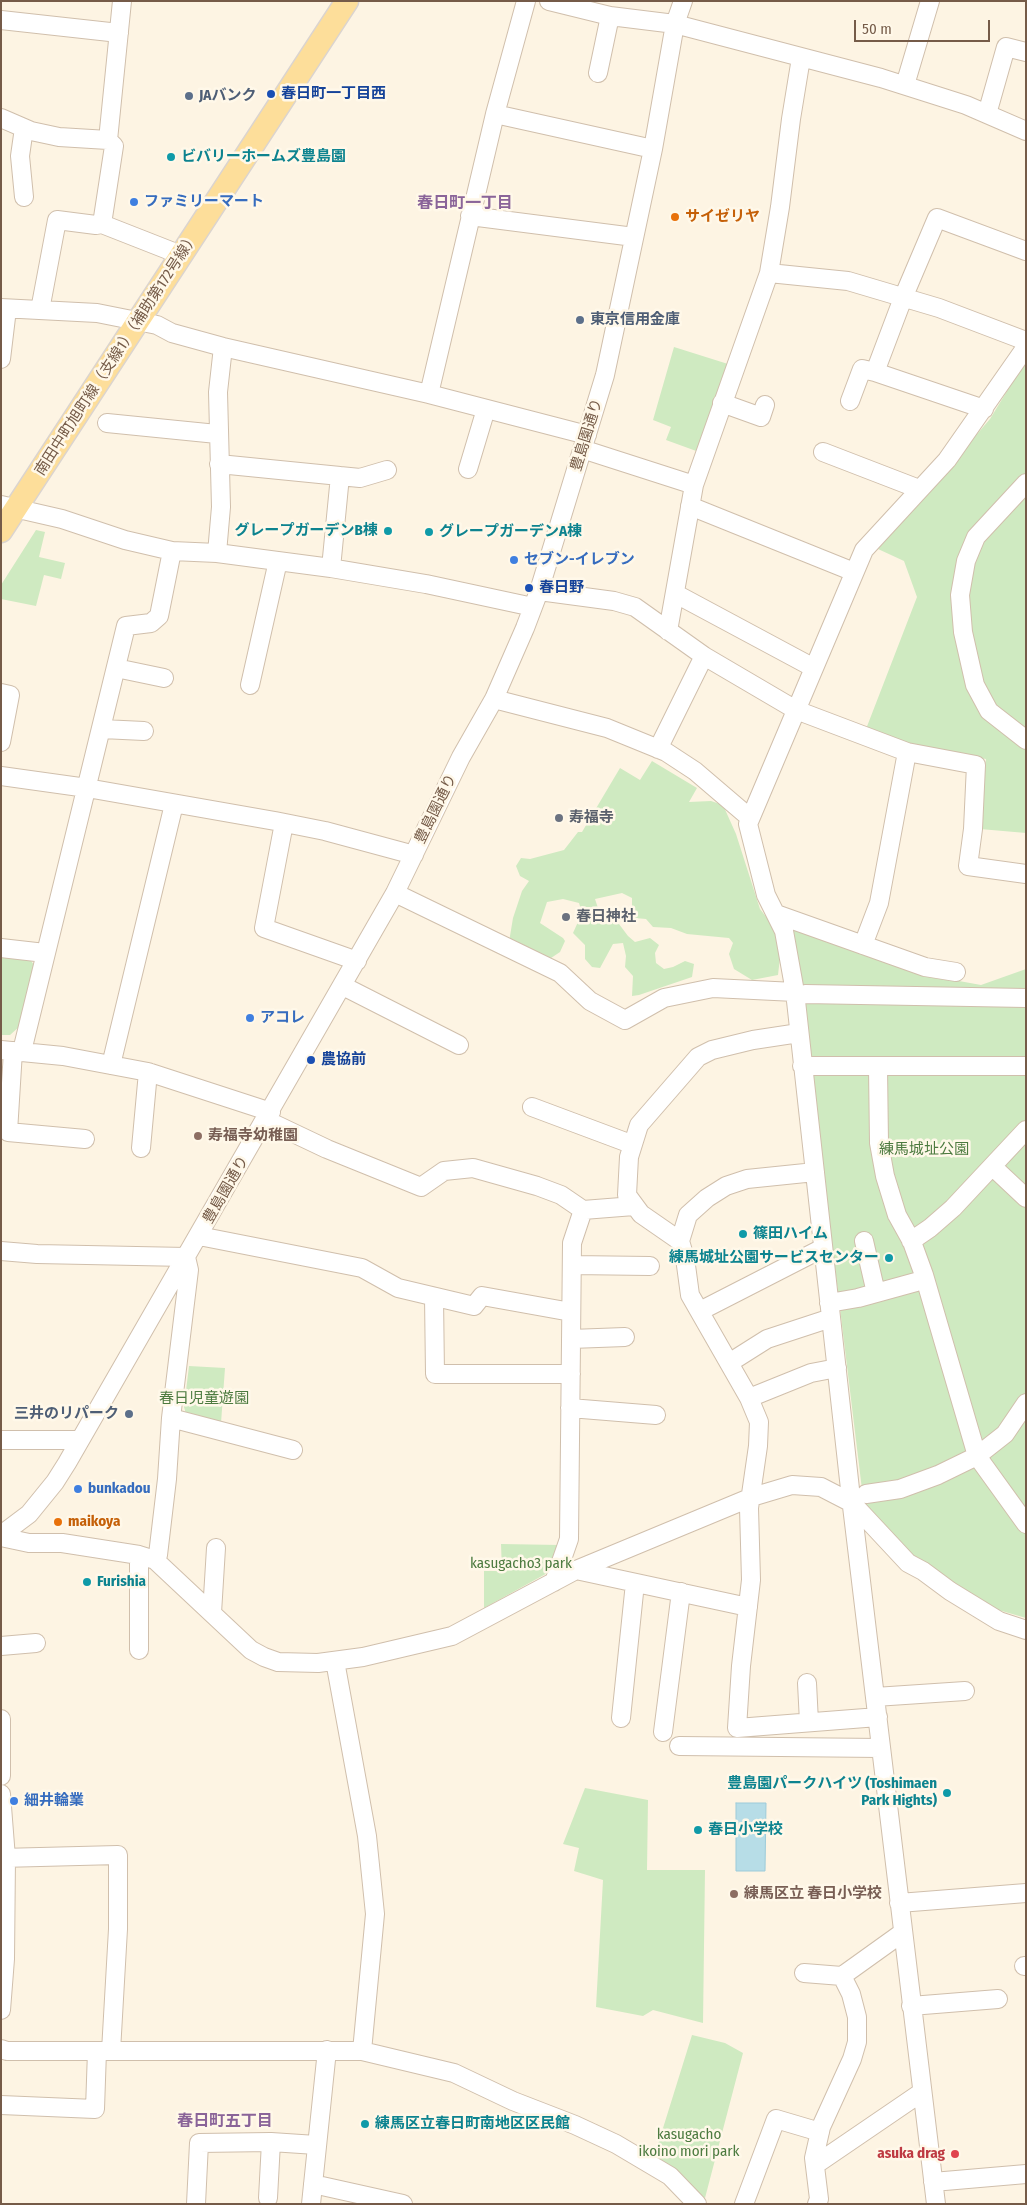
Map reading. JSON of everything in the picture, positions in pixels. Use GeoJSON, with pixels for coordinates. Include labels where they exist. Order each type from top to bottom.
{"type":"FeatureCollection","features":[{"type":"Feature","properties":{"kind":"main road","name":"南田中町旭町線（支線1）（補助第172号線）"},"geometry":{"type":"LineString","coordinates":[[1,531],[8,507],[138,322],[347,1]]}},
{"type":"Feature","properties":{"kind":"street"},"geometry":{"type":"LineString","coordinates":[[108,140],[122,1]]}},
{"type":"Feature","properties":{"kind":"street"},"geometry":{"type":"LineString","coordinates":[[429,394],[495,114],[526,1]]}},
{"type":"Feature","properties":{"kind":"street"},"geometry":{"type":"LineString","coordinates":[[549,1],[610,16],[675,24],[905,85],[966,105],[1026,131]]}},
{"type":"Feature","properties":{"kind":"street","name":"豊島園通り"},"geometry":{"type":"LineString","coordinates":[[1,1536],[13,1528],[34,1508],[55,1482],[80,1440],[269,1116],[395,893],[461,757],[494,699],[536,599],[605,375],[653,149],[675,24],[683,1]]}},
{"type":"Feature","properties":{"kind":"street"},"geometry":{"type":"LineString","coordinates":[[905,85],[930,1]]}},
{"type":"Feature","properties":{"kind":"street"},"geometry":{"type":"LineString","coordinates":[[598,73],[610,16]]}},
{"type":"Feature","properties":{"kind":"street"},"geometry":{"type":"LineString","coordinates":[[1,20],[119,33]]}},
{"type":"Feature","properties":{"kind":"street"},"geometry":{"type":"LineString","coordinates":[[987,114],[1006,47],[1026,52]]}},
{"type":"Feature","properties":{"kind":"street"},"geometry":{"type":"LineString","coordinates":[[668,631],[694,485],[769,273],[801,58]]}},
{"type":"Feature","properties":{"kind":"street"},"geometry":{"type":"LineString","coordinates":[[495,114],[653,149]]}},
{"type":"Feature","properties":{"kind":"street"},"geometry":{"type":"LineString","coordinates":[[1,118],[24,128],[59,137],[108,140],[114,146],[102,224]]}},
{"type":"Feature","properties":{"kind":"street"},"geometry":{"type":"LineString","coordinates":[[24,128],[20,156],[24,197]]}},
{"type":"Feature","properties":{"kind":"street"},"geometry":{"type":"LineString","coordinates":[[470,216],[634,237]]}},
{"type":"Feature","properties":{"kind":"street"},"geometry":{"type":"LineString","coordinates":[[875,372],[903,298],[937,218],[1026,251]]}},
{"type":"Feature","properties":{"kind":"street"},"geometry":{"type":"LineString","coordinates":[[40,310],[57,220],[96,225],[102,224],[181,255]]}},
{"type":"Feature","properties":{"kind":"street"},"geometry":{"type":"LineString","coordinates":[[769,273],[848,281],[939,308],[1026,341]]}},
{"type":"Feature","properties":{"kind":"street"},"geometry":{"type":"LineString","coordinates":[[1,359],[4,309],[97,313],[157,325],[172,332],[223,347],[486,408],[584,442],[694,485]]}},
{"type":"Feature","properties":{"kind":"street"},"geometry":{"type":"LineString","coordinates":[[217,554],[221,507],[217,434],[218,392],[223,347]]}},
{"type":"Feature","properties":{"kind":"street"},"geometry":{"type":"LineString","coordinates":[[933,2203],[933,2182],[875,1697],[859,1499],[837,1368],[802,1066],[799,1034],[800,993],[784,930],[766,896],[748,824],[864,550],[947,460],[1026,348]]}},
{"type":"Feature","properties":{"kind":"street"},"geometry":{"type":"LineString","coordinates":[[850,401],[862,369],[984,409]]}},
{"type":"Feature","properties":{"kind":"street"},"geometry":{"type":"LineString","coordinates":[[722,403],[761,417],[765,405]]}},
{"type":"Feature","properties":{"kind":"street"},"geometry":{"type":"LineString","coordinates":[[468,469],[486,408]]}},
{"type":"Feature","properties":{"kind":"street"},"geometry":{"type":"LineString","coordinates":[[107,423],[217,434]]}},
{"type":"Feature","properties":{"kind":"street"},"geometry":{"type":"LineString","coordinates":[[822,452],[919,490]]}},
{"type":"Feature","properties":{"kind":"street"},"geometry":{"type":"LineString","coordinates":[[219,464],[360,478],[387,470]]}},
{"type":"Feature","properties":{"kind":"street"},"geometry":{"type":"LineString","coordinates":[[331,568],[340,476]]}},
{"type":"Feature","properties":{"kind":"street"},"geometry":{"type":"LineString","coordinates":[[1026,483],[976,537],[966,561],[960,594],[964,632],[975,685],[989,711],[1026,740]]}},
{"type":"Feature","properties":{"kind":"street"},"geometry":{"type":"LineString","coordinates":[[690,506],[854,572]]}},
{"type":"Feature","properties":{"kind":"street"},"geometry":{"type":"LineString","coordinates":[[8,507],[62,519],[125,540],[172,550],[331,568],[426,584],[536,599],[614,601],[635,608],[704,656],[796,710],[907,752],[976,765],[974,829],[968,866],[1026,874]]}},
{"type":"Feature","properties":{"kind":"street"},"geometry":{"type":"LineString","coordinates":[[85,1139],[8,1132],[5,1120],[12,1050],[45,953],[126,626],[151,623],[159,616],[172,550]]}},
{"type":"Feature","properties":{"kind":"street"},"geometry":{"type":"LineString","coordinates":[[250,685],[278,561]]}},
{"type":"Feature","properties":{"kind":"street"},"geometry":{"type":"LineString","coordinates":[[676,594],[814,668]]}},
{"type":"Feature","properties":{"kind":"street"},"geometry":{"type":"LineString","coordinates":[[658,749],[704,656]]}},
{"type":"Feature","properties":{"kind":"street"},"geometry":{"type":"LineString","coordinates":[[116,668],[164,678]]}},
{"type":"Feature","properties":{"kind":"street"},"geometry":{"type":"LineString","coordinates":[[1,693],[10,695],[1,742]]}},
{"type":"Feature","properties":{"kind":"street"},"geometry":{"type":"LineString","coordinates":[[494,699],[607,728],[658,749],[695,771],[750,818]]}},
{"type":"Feature","properties":{"kind":"street"},"geometry":{"type":"LineString","coordinates":[[102,729],[144,731]]}},
{"type":"Feature","properties":{"kind":"street"},"geometry":{"type":"LineString","coordinates":[[862,945],[879,904],[907,752]]}},
{"type":"Feature","properties":{"kind":"street"},"geometry":{"type":"LineString","coordinates":[[1,776],[87,788],[284,823],[325,831],[414,855]]}},
{"type":"Feature","properties":{"kind":"street"},"geometry":{"type":"LineString","coordinates":[[111,1065],[174,804]]}},
{"type":"Feature","properties":{"kind":"street"},"geometry":{"type":"LineString","coordinates":[[284,823],[264,928],[357,961]]}},
{"type":"Feature","properties":{"kind":"street"},"geometry":{"type":"LineString","coordinates":[[395,893],[560,973],[590,1001],[625,1020],[664,998],[713,988],[800,993],[1026,998]]}},
{"type":"Feature","properties":{"kind":"street"},"geometry":{"type":"LineString","coordinates":[[776,914],[925,967],[956,972]]}},
{"type":"Feature","properties":{"kind":"street"},"geometry":{"type":"LineString","coordinates":[[1,948],[45,953]]}},
{"type":"Feature","properties":{"kind":"street"},"geometry":{"type":"LineString","coordinates":[[343,986],[459,1045]]}},
{"type":"Feature","properties":{"kind":"street"},"geometry":{"type":"LineString","coordinates":[[799,1034],[753,1040],[712,1050],[698,1057],[639,1125],[631,1144],[627,1195],[641,1214],[680,1241],[686,1258],[690,1295],[749,1398],[759,1422],[752,1497],[749,1508],[751,1580],[741,1666],[737,1728],[878,1717]]}},
{"type":"Feature","properties":{"kind":"street"},"geometry":{"type":"LineString","coordinates":[[12,1050],[148,1072],[269,1116],[327,1149],[421,1187],[444,1171],[473,1168],[561,1195],[583,1210],[634,1206]]}},
{"type":"Feature","properties":{"kind":"street"},"geometry":{"type":"LineString","coordinates":[[802,1066],[1026,1066]]}},
{"type":"Feature","properties":{"kind":"street"},"geometry":{"type":"LineString","coordinates":[[878,1067],[880,1143],[885,1176],[897,1215],[911,1240],[928,1288],[976,1456],[1026,1524]]}},
{"type":"Feature","properties":{"kind":"street"},"geometry":{"type":"LineString","coordinates":[[141,1148],[148,1072]]}},
{"type":"Feature","properties":{"kind":"street"},"geometry":{"type":"LineString","coordinates":[[532,1107],[631,1144]]}},
{"type":"Feature","properties":{"kind":"street"},"geometry":{"type":"LineString","coordinates":[[911,1240],[930,1228],[953,1208],[1026,1130]]}},
{"type":"Feature","properties":{"kind":"street"},"geometry":{"type":"LineString","coordinates":[[993,1167],[1026,1198]]}},
{"type":"Feature","properties":{"kind":"street"},"geometry":{"type":"LineString","coordinates":[[680,1241],[688,1215],[707,1198],[726,1186],[746,1179],[815,1172]]}},
{"type":"Feature","properties":{"kind":"street"},"geometry":{"type":"LineString","coordinates":[[554,1582],[569,1539],[572,1243],[583,1210]]}},
{"type":"Feature","properties":{"kind":"street"},"geometry":{"type":"LineString","coordinates":[[199,1236],[362,1268],[398,1288],[474,1306],[482,1296],[571,1312]]}},
{"type":"Feature","properties":{"kind":"street"},"geometry":{"type":"LineString","coordinates":[[864,1241],[876,1293]]}},
{"type":"Feature","properties":{"kind":"street"},"geometry":{"type":"LineString","coordinates":[[700,1311],[823,1248]]}},
{"type":"Feature","properties":{"kind":"street"},"geometry":{"type":"LineString","coordinates":[[1,1251],[37,1254],[186,1257],[189,1270],[171,1418],[167,1479],[158,1555],[147,1558],[62,1543],[30,1543],[1,1536]]}},
{"type":"Feature","properties":{"kind":"street"},"geometry":{"type":"LineString","coordinates":[[572,1265],[650,1266]]}},
{"type":"Feature","properties":{"kind":"street"},"geometry":{"type":"LineString","coordinates":[[729,1363],[767,1339],[830,1310],[876,1293],[916,1282]]}},
{"type":"Feature","properties":{"kind":"street"},"geometry":{"type":"LineString","coordinates":[[434,1297],[435,1374],[571,1374]]}},
{"type":"Feature","properties":{"kind":"street"},"geometry":{"type":"LineString","coordinates":[[571,1339],[626,1337]]}},
{"type":"Feature","properties":{"kind":"street"},"geometry":{"type":"LineString","coordinates":[[749,1398],[811,1373],[837,1368]]}},
{"type":"Feature","properties":{"kind":"street"},"geometry":{"type":"LineString","coordinates":[[147,1558],[212,1613],[250,1650],[278,1662],[318,1663],[335,1661],[452,1636],[576,1570],[752,1497],[792,1485],[821,1488],[859,1499],[900,1489],[938,1475],[976,1456],[1005,1434],[1026,1403]]}},
{"type":"Feature","properties":{"kind":"street"},"geometry":{"type":"LineString","coordinates":[[570,1408],[656,1415]]}},
{"type":"Feature","properties":{"kind":"street"},"geometry":{"type":"LineString","coordinates":[[171,1418],[293,1450]]}},
{"type":"Feature","properties":{"kind":"street"},"geometry":{"type":"LineString","coordinates":[[1,1440],[80,1440]]}},
{"type":"Feature","properties":{"kind":"street"},"geometry":{"type":"LineString","coordinates":[[859,1499],[908,1563],[923,1570],[950,1591],[999,1621],[1026,1630]]}},
{"type":"Feature","properties":{"kind":"street"},"geometry":{"type":"LineString","coordinates":[[212,1613],[216,1548]]}},
{"type":"Feature","properties":{"kind":"street"},"geometry":{"type":"LineString","coordinates":[[139,1650],[147,1558]]}},
{"type":"Feature","properties":{"kind":"street"},"geometry":{"type":"LineString","coordinates":[[576,1570],[748,1607]]}},
{"type":"Feature","properties":{"kind":"street"},"geometry":{"type":"LineString","coordinates":[[620,1718],[635,1583]]}},
{"type":"Feature","properties":{"kind":"street"},"geometry":{"type":"LineString","coordinates":[[663,1732],[681,1592]]}},
{"type":"Feature","properties":{"kind":"street"},"geometry":{"type":"LineString","coordinates":[[1,1646],[36,1643]]}},
{"type":"Feature","properties":{"kind":"street"},"geometry":{"type":"LineString","coordinates":[[335,1661],[367,1836],[376,1914],[362,2051]]}},
{"type":"Feature","properties":{"kind":"street"},"geometry":{"type":"LineString","coordinates":[[807,1683],[809,1722]]}},
{"type":"Feature","properties":{"kind":"street"},"geometry":{"type":"LineString","coordinates":[[875,1697],[965,1691]]}},
{"type":"Feature","properties":{"kind":"street"},"geometry":{"type":"LineString","coordinates":[[1,1719],[1,1776]]}},
{"type":"Feature","properties":{"kind":"street"},"geometry":{"type":"LineString","coordinates":[[679,1746],[881,1748]]}},
{"type":"Feature","properties":{"kind":"street"},"geometry":{"type":"LineString","coordinates":[[1,1794],[4,1858],[1,2010]]}},
{"type":"Feature","properties":{"kind":"street"},"geometry":{"type":"LineString","coordinates":[[1,2105],[95,2109],[104,2051],[118,1929],[118,1855],[4,1858]]}},
{"type":"Feature","properties":{"kind":"street"},"geometry":{"type":"LineString","coordinates":[[899,1903],[1026,1893]]}},
{"type":"Feature","properties":{"kind":"street"},"geometry":{"type":"LineString","coordinates":[[804,1974],[842,1976],[902,1933]]}},
{"type":"Feature","properties":{"kind":"street"},"geometry":{"type":"LineString","coordinates":[[818,2204],[814,2158],[820,2132],[857,2042],[857,2018],[851,1994],[842,1976]]}},
{"type":"Feature","properties":{"kind":"street"},"geometry":{"type":"LineString","coordinates":[[911,2006],[998,1999]]}},
{"type":"Feature","properties":{"kind":"street"},"geometry":{"type":"LineString","coordinates":[[1,2049],[7,2051],[362,2051],[454,2073],[513,2101],[576,2125],[616,2144],[670,2176],[697,2204]]}},
{"type":"Feature","properties":{"kind":"street"},"geometry":{"type":"LineString","coordinates":[[311,2204],[327,2050]]}},
{"type":"Feature","properties":{"kind":"street"},"geometry":{"type":"LineString","coordinates":[[815,2165],[922,2092]]}},
{"type":"Feature","properties":{"kind":"street"},"geometry":{"type":"LineString","coordinates":[[744,2204],[776,2119],[820,2132]]}},
{"type":"Feature","properties":{"kind":"street"},"geometry":{"type":"LineString","coordinates":[[196,2204],[199,2143],[272,2142],[316,2145]]}},
{"type":"Feature","properties":{"kind":"street"},"geometry":{"type":"LineString","coordinates":[[268,2198],[272,2142]]}},
{"type":"Feature","properties":{"kind":"street"},"geometry":{"type":"LineString","coordinates":[[933,2182],[1026,2174]]}},
{"type":"Feature","properties":{"kind":"street"},"geometry":{"type":"LineString","coordinates":[[313,2184],[403,2204]]}},
{"type":"Feature","properties":{"kind":"green space"},"geometry":{"type":"Polygon","coordinates":[[[674,347],[728,364],[699,452],[666,440],[671,427],[653,420],[674,347]]]}},
{"type":"Feature","properties":{"kind":"green space"},"geometry":{"type":"Polygon","coordinates":[[[1026,360],[1026,833],[980,829],[986,759],[920,749],[866,729],[917,597],[904,561],[878,549],[990,419],[1026,360]]]}},
{"type":"Feature","properties":{"kind":"green space"},"geometry":{"type":"Polygon","coordinates":[[[36,530],[45,532],[39,557],[65,563],[61,579],[44,575],[36,606],[1,599],[1,585],[36,530]]]}},
{"type":"Feature","properties":{"kind":"green space"},"geometry":{"type":"Polygon","coordinates":[[[652,761],[697,788],[689,802],[711,801],[723,805],[736,834],[760,909],[777,931],[781,949],[778,975],[752,980],[734,969],[729,954],[733,943],[729,938],[687,934],[671,928],[653,927],[646,919],[635,918],[632,910],[632,898],[622,893],[595,899],[599,911],[608,915],[619,924],[635,942],[650,938],[659,945],[655,953],[656,963],[664,969],[685,961],[694,964],[692,977],[632,996],[633,976],[625,967],[626,956],[623,943],[613,944],[600,968],[592,967],[585,959],[585,945],[573,933],[582,913],[579,903],[563,899],[547,902],[540,923],[563,938],[565,941],[560,952],[551,958],[545,958],[509,942],[513,918],[522,891],[529,881],[520,876],[516,866],[521,858],[530,859],[564,850],[578,832],[582,832],[620,768],[640,780],[652,761]]]}},
{"type":"Feature","properties":{"kind":"green space","name":"練馬城址公園"},"geometry":{"type":"Polygon","coordinates":[[[791,928],[937,977],[981,985],[1026,969],[1026,1618],[995,1609],[952,1584],[908,1553],[864,1506],[808,1045],[791,928]]]}},
{"type":"Feature","properties":{"kind":"green space"},"geometry":{"type":"Polygon","coordinates":[[[1,955],[29,958],[34,965],[20,1026],[10,1035],[1,1035],[1,955]]]}},
{"type":"Feature","properties":{"kind":"green space","name":"春日児童遊園"},"geometry":{"type":"Polygon","coordinates":[[[189,1366],[225,1368],[221,1423],[186,1414],[184,1407],[189,1366]]]}},
{"type":"Feature","properties":{"kind":"green space","name":"kasugacho3 park"},"geometry":{"type":"Polygon","coordinates":[[[501,1544],[560,1545],[551,1571],[484,1608],[484,1571],[502,1571],[501,1544]]]}},
{"type":"Feature","properties":{"kind":"green space"},"geometry":{"type":"Polygon","coordinates":[[[585,1788],[648,1800],[647,1870],[705,1870],[703,2023],[653,2010],[643,2016],[596,2007],[603,1880],[574,1871],[579,1848],[563,1844],[585,1788]]]}},
{"type":"Feature","properties":{"kind":"green space","name":"kasugacho ikoino mori park"},"geometry":{"type":"Polygon","coordinates":[[[692,2035],[725,2043],[743,2053],[705,2198],[654,2157],[692,2035]]]}},
{"type":"Feature","properties":{"kind":"water"},"geometry":{"type":"Polygon","coordinates":[[[736,1803],[766,1803],[765,1871],[736,1871],[736,1803]]]}},
{"type":"Feature","properties":{"kind":"place","name":"春日町一丁目西"},"geometry":{"type":"Point","coordinates":[271,94]}},
{"type":"Feature","properties":{"kind":"place","name":"JAバンク"},"geometry":{"type":"Point","coordinates":[189,96]}},
{"type":"Feature","properties":{"kind":"place","name":"ビバリーホームズ豊島園"},"geometry":{"type":"Point","coordinates":[171,157]}},
{"type":"Feature","properties":{"kind":"place","name":"ファミリーマート"},"geometry":{"type":"Point","coordinates":[134,202]}},
{"type":"Feature","properties":{"kind":"place","name":"サイゼリヤ"},"geometry":{"type":"Point","coordinates":[675,217]}},
{"type":"Feature","properties":{"kind":"place","name":"東京信用金庫"},"geometry":{"type":"Point","coordinates":[580,320]}},
{"type":"Feature","properties":{"kind":"place","name":"グレープガーデンB棟"},"geometry":{"type":"Point","coordinates":[388,531]}},
{"type":"Feature","properties":{"kind":"place","name":"グレープガーデンA棟"},"geometry":{"type":"Point","coordinates":[429,532]}},
{"type":"Feature","properties":{"kind":"place","name":"セブン-イレブン"},"geometry":{"type":"Point","coordinates":[514,560]}},
{"type":"Feature","properties":{"kind":"place","name":"春日野"},"geometry":{"type":"Point","coordinates":[529,588]}},
{"type":"Feature","properties":{"kind":"place","name":"寿福寺"},"geometry":{"type":"Point","coordinates":[559,818]}},
{"type":"Feature","properties":{"kind":"place","name":"春日神社"},"geometry":{"type":"Point","coordinates":[566,917]}},
{"type":"Feature","properties":{"kind":"place","name":"アコレ"},"geometry":{"type":"Point","coordinates":[250,1018]}},
{"type":"Feature","properties":{"kind":"place","name":"農協前"},"geometry":{"type":"Point","coordinates":[311,1060]}},
{"type":"Feature","properties":{"kind":"place","name":"寿福寺幼稚園"},"geometry":{"type":"Point","coordinates":[198,1136]}},
{"type":"Feature","properties":{"kind":"place","name":"篠田ハイム"},"geometry":{"type":"Point","coordinates":[743,1234]}},
{"type":"Feature","properties":{"kind":"place","name":"練馬城址公園サービスセンター"},"geometry":{"type":"Point","coordinates":[889,1258]}},
{"type":"Feature","properties":{"kind":"place","name":"三井のリパーク"},"geometry":{"type":"Point","coordinates":[129,1414]}},
{"type":"Feature","properties":{"kind":"place","name":"bunkadou"},"geometry":{"type":"Point","coordinates":[78,1489]}},
{"type":"Feature","properties":{"kind":"place","name":"maikoya"},"geometry":{"type":"Point","coordinates":[58,1522]}},
{"type":"Feature","properties":{"kind":"place","name":"Furishia"},"geometry":{"type":"Point","coordinates":[87,1582]}},
{"type":"Feature","properties":{"kind":"place","name":"豊島園パークハイツ (Toshimaen Park Hights)"},"geometry":{"type":"Point","coordinates":[947,1793]}},
{"type":"Feature","properties":{"kind":"place","name":"細井輪業"},"geometry":{"type":"Point","coordinates":[14,1801]}},
{"type":"Feature","properties":{"kind":"place","name":"春日小学校"},"geometry":{"type":"Point","coordinates":[698,1830]}},
{"type":"Feature","properties":{"kind":"place","name":"練馬区立 春日小学校"},"geometry":{"type":"Point","coordinates":[734,1894]}},
{"type":"Feature","properties":{"kind":"place","name":"練馬区立春日町南地区区民館"},"geometry":{"type":"Point","coordinates":[365,2124]}},
{"type":"Feature","properties":{"kind":"place","name":"asuka drag"},"geometry":{"type":"Point","coordinates":[955,2154]}},
{"type":"Feature","properties":{"kind":"district","name":"春日町一丁目"},"geometry":{"type":"Point","coordinates":[465,204]}},
{"type":"Feature","properties":{"kind":"district","name":"春日町五丁目"},"geometry":{"type":"Point","coordinates":[225,2122]}}]}
